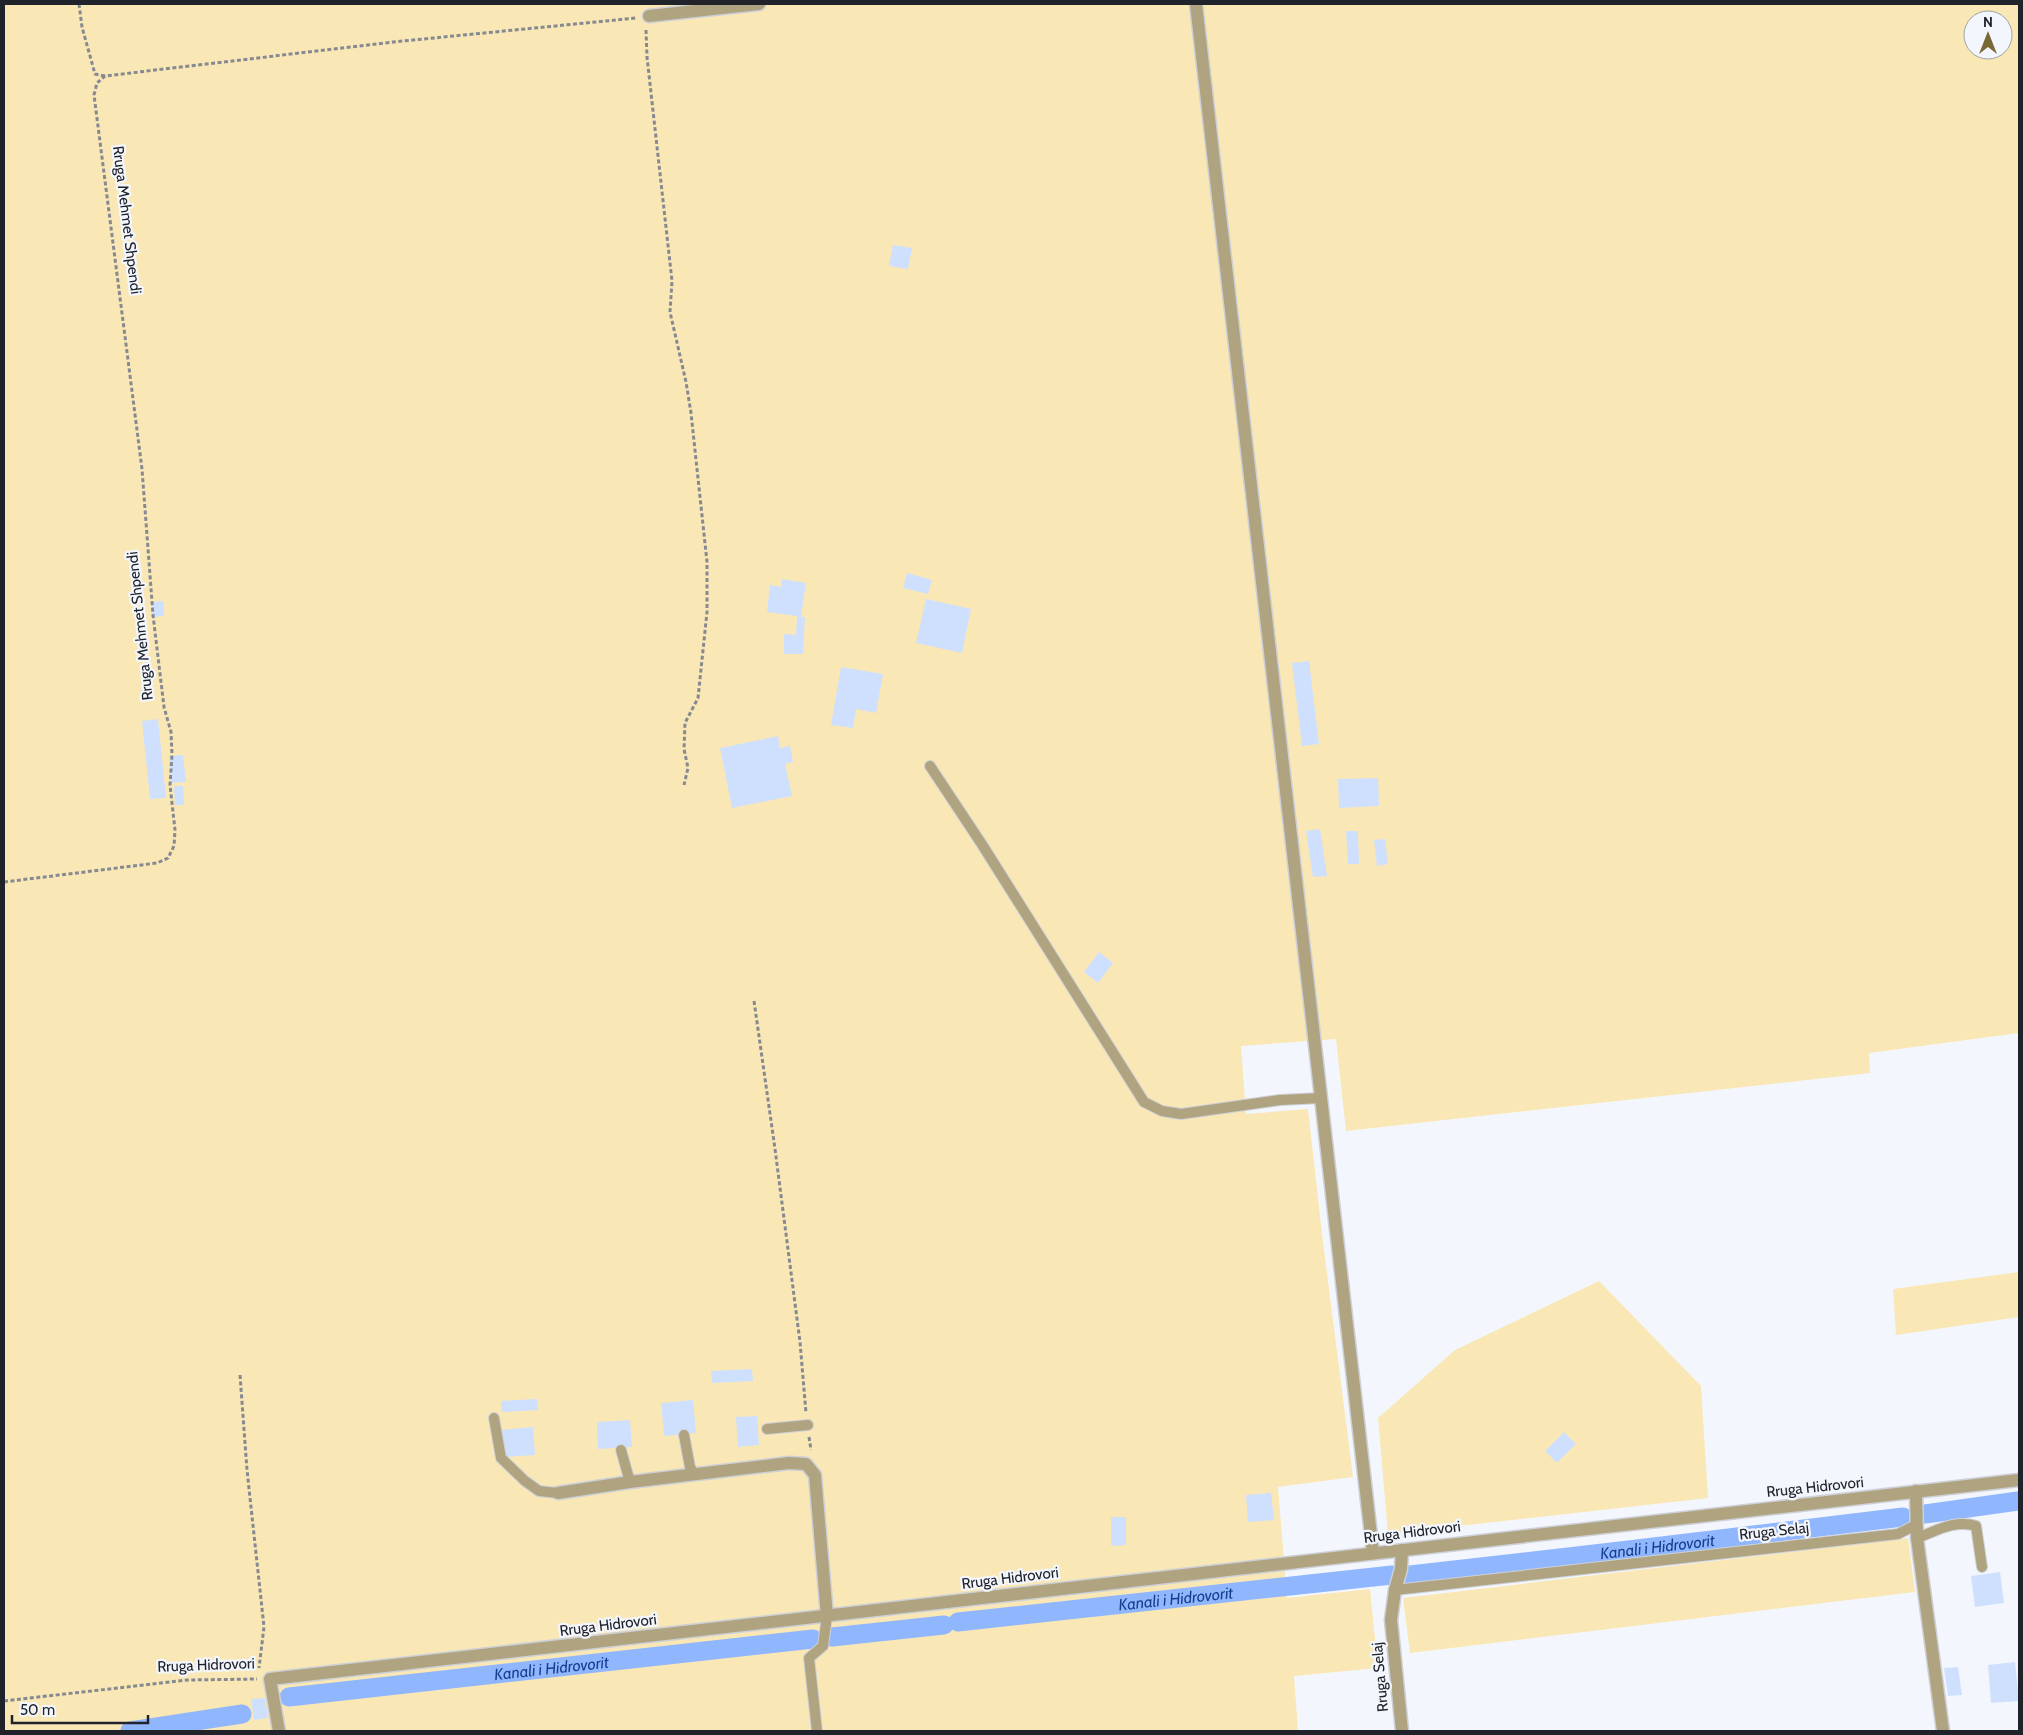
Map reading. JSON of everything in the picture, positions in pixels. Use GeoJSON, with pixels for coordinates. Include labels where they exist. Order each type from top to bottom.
{"type":"FeatureCollection","features":[{"type":"Feature","properties":{"kind":"street"},"geometry":{"type":"LineString","coordinates":[[649,16],[760,4]]}},
{"type":"Feature","properties":{"kind":"street"},"geometry":{"type":"LineString","coordinates":[[1196,4],[1373,1553]]}},
{"type":"Feature","properties":{"kind":"street"},"geometry":{"type":"LineString","coordinates":[[558,1493],[694,1474],[789,1463],[806,1464],[815,1475],[827,1616]]}},
{"type":"Feature","properties":{"kind":"street","name":"Rruga Hidrovori"},"geometry":{"type":"LineString","coordinates":[[270,1679],[2019,1480]]}},
{"type":"Feature","properties":{"kind":"street"},"geometry":{"type":"LineString","coordinates":[[1916,1491],[1917,1532],[1943,1731]]}},
{"type":"Feature","properties":{"kind":"street","name":"Rruga Selaj"},"geometry":{"type":"LineString","coordinates":[[1402,1550],[1401,1569],[1395,1590],[1391,1620],[1402,1731]]}},
{"type":"Feature","properties":{"kind":"street"},"geometry":{"type":"LineString","coordinates":[[270,1679],[279,1731]]}},
{"type":"Feature","properties":{"kind":"lane"},"geometry":{"type":"LineString","coordinates":[[930,766],[1144,1102],[1162,1110],[1181,1114],[1280,1100],[1321,1098]]}},
{"type":"Feature","properties":{"kind":"lane"},"geometry":{"type":"LineString","coordinates":[[494,1418],[501,1458],[525,1481],[539,1490],[558,1493]]}},
{"type":"Feature","properties":{"kind":"lane"},"geometry":{"type":"LineString","coordinates":[[767,1429],[808,1425]]}},
{"type":"Feature","properties":{"kind":"lane"},"geometry":{"type":"LineString","coordinates":[[684,1435],[690,1467],[694,1474]]}},
{"type":"Feature","properties":{"kind":"lane"},"geometry":{"type":"LineString","coordinates":[[621,1450],[630,1482]]}},
{"type":"Feature","properties":{"kind":"lane","name":"Rruga Selaj"},"geometry":{"type":"LineString","coordinates":[[1395,1590],[1917,1532],[1969,1523],[1976,1526],[1982,1567]]}},
{"type":"Feature","properties":{"kind":"lane"},"geometry":{"type":"LineString","coordinates":[[818,1731],[809,1658],[823,1646],[827,1616]]}},
{"type":"Feature","properties":{"kind":"path"},"geometry":{"type":"LineString","coordinates":[[79,4],[84,34],[95,74],[105,76],[394,42],[577,25],[649,16],[645,31],[669,242],[672,281],[670,312],[691,413],[707,562],[706,612],[698,698],[685,723],[684,749],[688,768],[684,786]]}},
{"type":"Feature","properties":{"kind":"path","name":"Rruga Mehmet Shpendi"},"geometry":{"type":"LineString","coordinates":[[4,882],[156,863],[168,858],[174,846],[175,830],[170,785],[171,732],[164,707],[153,615],[142,469],[94,95],[97,83],[105,76]]}},
{"type":"Feature","properties":{"kind":"path"},"geometry":{"type":"LineString","coordinates":[[754,1001],[800,1342],[803,1393],[812,1456],[806,1464]]}},
{"type":"Feature","properties":{"kind":"path"},"geometry":{"type":"LineString","coordinates":[[240,1375],[247,1470],[264,1627],[261,1661],[256,1679]]}},
{"type":"Feature","properties":{"kind":"path","name":"Rruga Hidrovori"},"geometry":{"type":"LineString","coordinates":[[4,1701],[187,1680],[270,1679]]}},
{"type":"Feature","properties":{"kind":"shaded area"},"geometry":{"type":"Polygon","coordinates":[[[4,4],[2019,4],[2019,1033],[1869,1053],[1870,1073],[1346,1131],[1336,1039],[1241,1046],[1246,1114],[1308,1109],[1353,1477],[1278,1487],[1287,1598],[1370,1589],[1378,1668],[1294,1676],[1298,1731],[4,1731],[4,4]]]}},
{"type":"Feature","properties":{"kind":"shaded area"},"geometry":{"type":"Polygon","coordinates":[[[2019,1272],[2019,1317],[1896,1335],[1893,1289],[2019,1272]]]}},
{"type":"Feature","properties":{"kind":"shaded area"},"geometry":{"type":"Polygon","coordinates":[[[1599,1281],[1701,1386],[1708,1498],[1388,1534],[1378,1418],[1455,1350],[1599,1281]]]}},
{"type":"Feature","properties":{"kind":"shaded area"},"geometry":{"type":"Polygon","coordinates":[[[1908,1538],[1915,1592],[1410,1653],[1403,1598],[1908,1538]]]}},
{"type":"Feature","properties":{"kind":"building"},"geometry":{"type":"Polygon","coordinates":[[[893,245],[912,248],[908,269],[889,266],[893,245]]]}},
{"type":"Feature","properties":{"kind":"building"},"geometry":{"type":"Polygon","coordinates":[[[907,573],[932,580],[928,594],[903,588],[907,573]]]}},
{"type":"Feature","properties":{"kind":"building"},"geometry":{"type":"Polygon","coordinates":[[[782,579],[806,583],[801,617],[805,617],[803,654],[784,654],[784,634],[796,635],[797,616],[767,612],[770,585],[781,587],[782,579]]]}},
{"type":"Feature","properties":{"kind":"building"},"geometry":{"type":"Polygon","coordinates":[[[926,599],[971,609],[962,653],[916,643],[926,599]]]}},
{"type":"Feature","properties":{"kind":"building"},"geometry":{"type":"Polygon","coordinates":[[[163,601],[164,616],[152,617],[152,602],[163,601]]]}},
{"type":"Feature","properties":{"kind":"building"},"geometry":{"type":"Polygon","coordinates":[[[1309,661],[1319,744],[1302,746],[1292,663],[1309,661]]]}},
{"type":"Feature","properties":{"kind":"building"},"geometry":{"type":"Polygon","coordinates":[[[841,667],[883,674],[876,713],[856,709],[853,728],[831,725],[841,667]]]}},
{"type":"Feature","properties":{"kind":"building"},"geometry":{"type":"Polygon","coordinates":[[[158,719],[166,798],[150,799],[142,721],[158,719]]]}},
{"type":"Feature","properties":{"kind":"building"},"geometry":{"type":"Polygon","coordinates":[[[778,736],[780,748],[790,746],[793,762],[785,764],[792,796],[732,808],[720,748],[778,736]]]}},
{"type":"Feature","properties":{"kind":"building"},"geometry":{"type":"Polygon","coordinates":[[[183,755],[186,782],[171,783],[169,756],[183,755]]]}},
{"type":"Feature","properties":{"kind":"building"},"geometry":{"type":"Polygon","coordinates":[[[1378,778],[1379,806],[1339,808],[1338,779],[1378,778]]]}},
{"type":"Feature","properties":{"kind":"building"},"geometry":{"type":"Polygon","coordinates":[[[174,786],[183,786],[184,805],[175,805],[174,786]]]}},
{"type":"Feature","properties":{"kind":"building"},"geometry":{"type":"Polygon","coordinates":[[[1320,829],[1327,876],[1313,877],[1306,831],[1320,829]]]}},
{"type":"Feature","properties":{"kind":"building"},"geometry":{"type":"Polygon","coordinates":[[[1346,831],[1358,831],[1359,864],[1348,864],[1346,831]]]}},
{"type":"Feature","properties":{"kind":"building"},"geometry":{"type":"Polygon","coordinates":[[[1385,839],[1388,864],[1377,866],[1374,840],[1385,839]]]}},
{"type":"Feature","properties":{"kind":"building"},"geometry":{"type":"Polygon","coordinates":[[[1099,952],[1113,963],[1098,983],[1084,972],[1099,952]]]}},
{"type":"Feature","properties":{"kind":"building"},"geometry":{"type":"Polygon","coordinates":[[[752,1369],[753,1381],[712,1383],[711,1371],[752,1369]]]}},
{"type":"Feature","properties":{"kind":"building"},"geometry":{"type":"Polygon","coordinates":[[[537,1399],[538,1410],[502,1412],[501,1401],[537,1399]]]}},
{"type":"Feature","properties":{"kind":"building"},"geometry":{"type":"Polygon","coordinates":[[[693,1400],[696,1433],[664,1436],[661,1403],[693,1400]]]}},
{"type":"Feature","properties":{"kind":"building"},"geometry":{"type":"Polygon","coordinates":[[[757,1416],[759,1445],[738,1447],[736,1417],[757,1416]]]}},
{"type":"Feature","properties":{"kind":"building"},"geometry":{"type":"Polygon","coordinates":[[[630,1420],[632,1447],[598,1449],[597,1422],[630,1420]]]}},
{"type":"Feature","properties":{"kind":"building"},"geometry":{"type":"Polygon","coordinates":[[[533,1427],[535,1455],[503,1457],[500,1430],[533,1427]]]}},
{"type":"Feature","properties":{"kind":"building"},"geometry":{"type":"Polygon","coordinates":[[[1564,1432],[1576,1444],[1557,1463],[1545,1451],[1564,1432]]]}},
{"type":"Feature","properties":{"kind":"building"},"geometry":{"type":"Polygon","coordinates":[[[1271,1493],[1274,1520],[1248,1522],[1246,1495],[1271,1493]]]}},
{"type":"Feature","properties":{"kind":"building"},"geometry":{"type":"Polygon","coordinates":[[[1111,1517],[1126,1517],[1126,1545],[1111,1546],[1111,1517]]]}},
{"type":"Feature","properties":{"kind":"building"},"geometry":{"type":"Polygon","coordinates":[[[2000,1572],[2004,1603],[1975,1607],[1971,1576],[2000,1572]]]}},
{"type":"Feature","properties":{"kind":"building"},"geometry":{"type":"Polygon","coordinates":[[[2015,1662],[2019,1701],[1991,1703],[1988,1665],[2015,1662]]]}},
{"type":"Feature","properties":{"kind":"building"},"geometry":{"type":"Polygon","coordinates":[[[1958,1667],[1962,1695],[1948,1696],[1944,1668],[1958,1667]]]}},
{"type":"Feature","properties":{"kind":"building"},"geometry":{"type":"Polygon","coordinates":[[[265,1698],[268,1718],[254,1720],[251,1699],[265,1698]]]}},
{"type":"Feature","properties":{"kind":"waterway","name":"Kanali i Hidrovorit"},"geometry":{"type":"LineString","coordinates":[[1925,1514],[2018,1501]]}},
{"type":"Feature","properties":{"kind":"waterway","name":"Kanali i Hidrovorit"},"geometry":{"type":"LineString","coordinates":[[1410,1575],[1903,1517]]}},
{"type":"Feature","properties":{"kind":"waterway","name":"Kanali i Hidrovorit"},"geometry":{"type":"LineString","coordinates":[[958,1622],[1392,1575]]}},
{"type":"Feature","properties":{"kind":"waterway","name":"Kanali i Hidrovorit"},"geometry":{"type":"LineString","coordinates":[[832,1637],[944,1625]]}},
{"type":"Feature","properties":{"kind":"waterway","name":"Kanali i Hidrovorit"},"geometry":{"type":"LineString","coordinates":[[289,1697],[813,1639]]}},
{"type":"Feature","properties":{"kind":"waterway","name":"Kanali i Hidrovorit"},"geometry":{"type":"LineString","coordinates":[[130,1731],[242,1714]]}}]}
